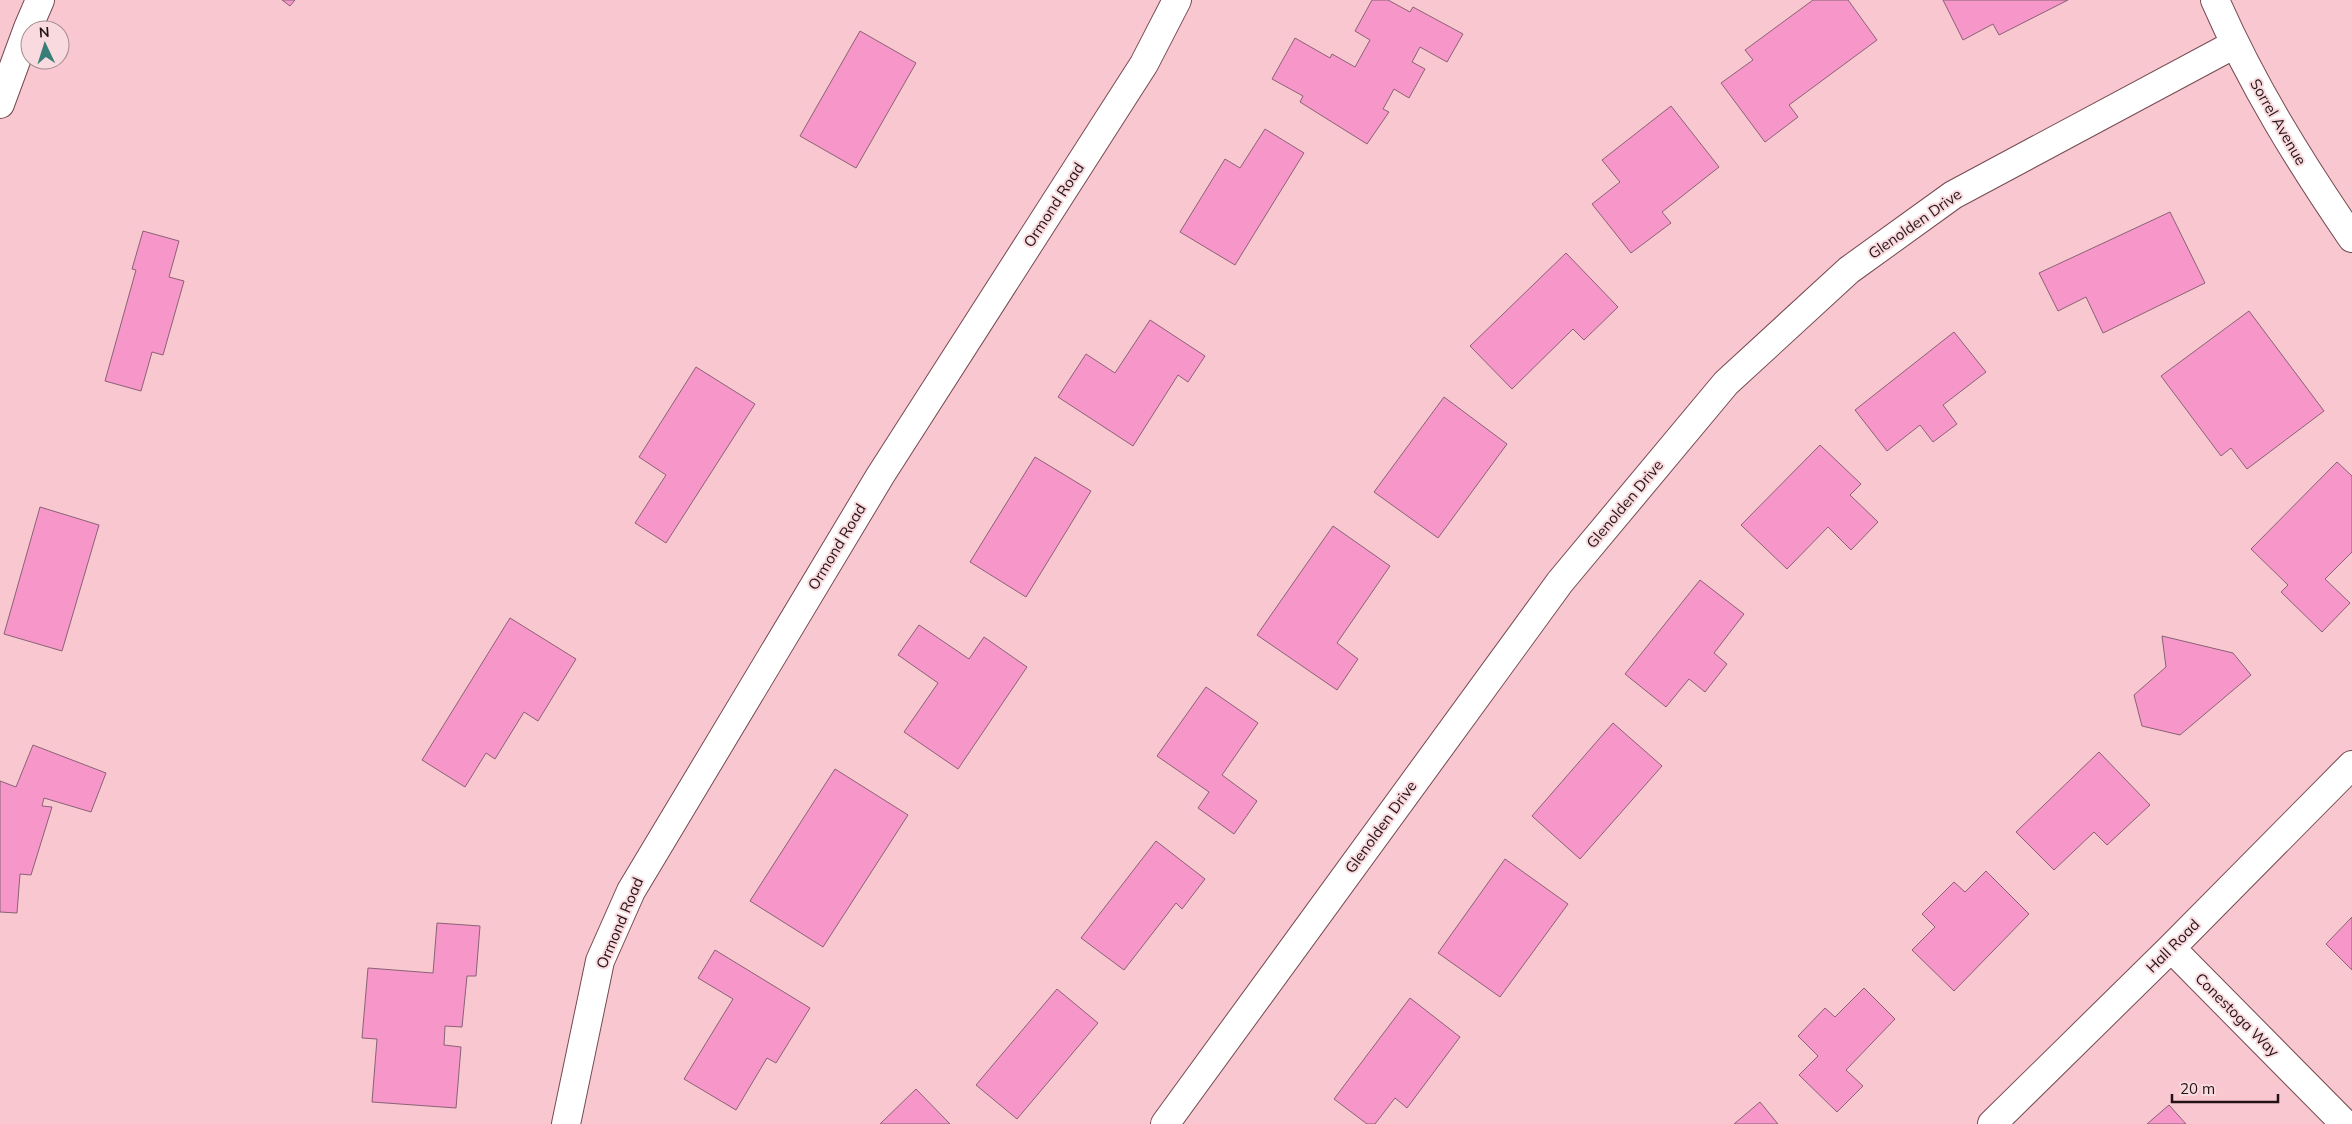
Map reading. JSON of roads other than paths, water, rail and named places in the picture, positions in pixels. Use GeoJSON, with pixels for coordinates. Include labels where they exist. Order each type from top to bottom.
{"type":"FeatureCollection","features":[{"type":"Feature","properties":{"kind":"street"},"geometry":{"type":"LineString","coordinates":[[0,104],[40,0]]}},
{"type":"Feature","properties":{"kind":"street","name":"Ormond Road"},"geometry":{"type":"LineString","coordinates":[[566,1124],[600,961],[631,891],[880,476],[1144,64],[1177,0]]}},
{"type":"Feature","properties":{"kind":"street","name":"Sorrel Avenue"},"geometry":{"type":"LineString","coordinates":[[2215,0],[2234,44],[2299,160],[2352,238]]}},
{"type":"Feature","properties":{"kind":"street","name":"Glenolden Drive"},"geometry":{"type":"LineString","coordinates":[[1165,1124],[1560,582],[1726,383],[1849,270],[1953,196],[2234,44]]}},
{"type":"Feature","properties":{"kind":"street","name":"Hall Road"},"geometry":{"type":"LineString","coordinates":[[1992,1124],[2171,948],[2352,765]]}},
{"type":"Feature","properties":{"kind":"street","name":"Conestoga Way"},"geometry":{"type":"LineString","coordinates":[[2171,948],[2345,1124]]}}]}
